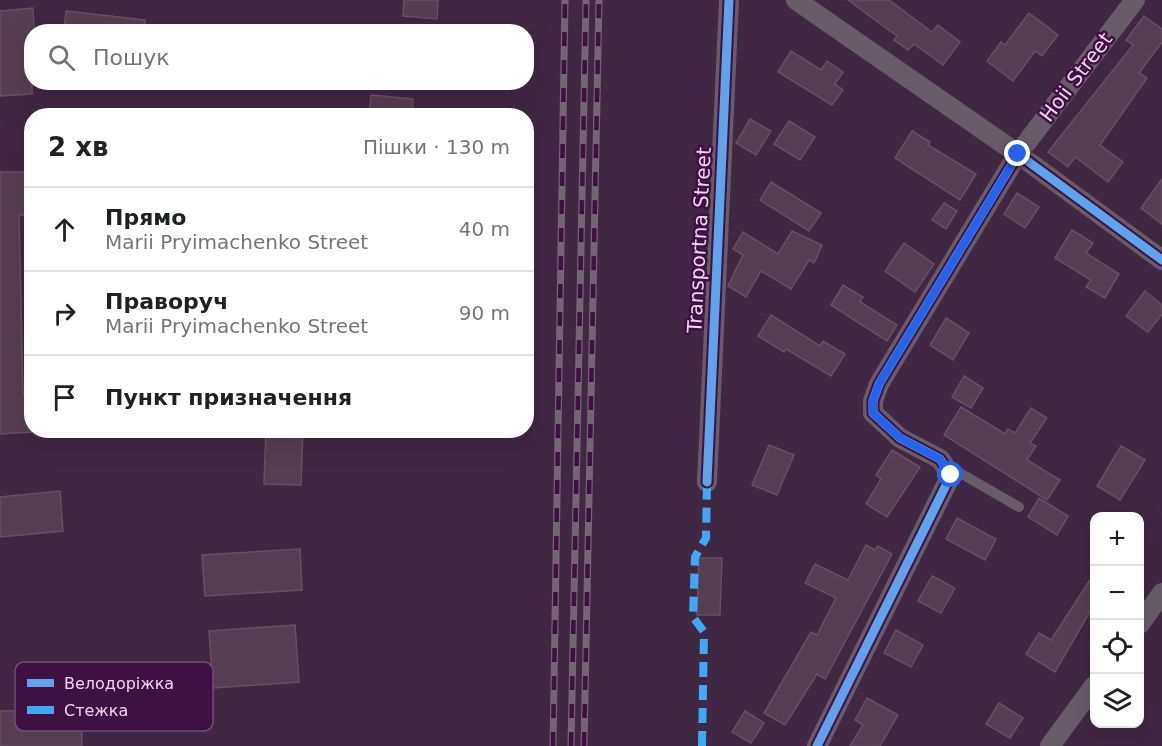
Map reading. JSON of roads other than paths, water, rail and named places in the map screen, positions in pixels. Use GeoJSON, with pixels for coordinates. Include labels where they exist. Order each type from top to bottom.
{"type":"FeatureCollection","features":[{"type":"Feature","properties":{"kind":"street","name":"Transportna Street"},"geometry":{"type":"LineString","coordinates":[[707,482],[729,0]]}},
{"type":"Feature","properties":{"kind":"street"},"geometry":{"type":"LineString","coordinates":[[796,0],[1018,154],[1162,260]]}},
{"type":"Feature","properties":{"kind":"street","name":"Hoii Street"},"geometry":{"type":"LineString","coordinates":[[948,466],[887,428],[873,413],[873,401],[879,384],[1018,154],[1135,0]]}},
{"type":"Feature","properties":{"kind":"street"},"geometry":{"type":"LineString","coordinates":[[818,746],[948,485],[951,475],[948,466]]}},
{"type":"Feature","properties":{"kind":"street"},"geometry":{"type":"LineString","coordinates":[[1143,620],[1162,593]]}},
{"type":"Feature","properties":{"kind":"street"},"geometry":{"type":"LineString","coordinates":[[1054,744],[1090,693]]}},
{"type":"Feature","properties":{"kind":"lane"},"geometry":{"type":"LineString","coordinates":[[948,466],[1019,507]]}},
{"type":"Feature","properties":{"kind":"railway"},"geometry":{"type":"LineString","coordinates":[[553,746],[565,0]]}},
{"type":"Feature","properties":{"kind":"railway"},"geometry":{"type":"LineString","coordinates":[[571,746],[586,0]]}},
{"type":"Feature","properties":{"kind":"railway"},"geometry":{"type":"LineString","coordinates":[[584,746],[599,0]]}}]}
